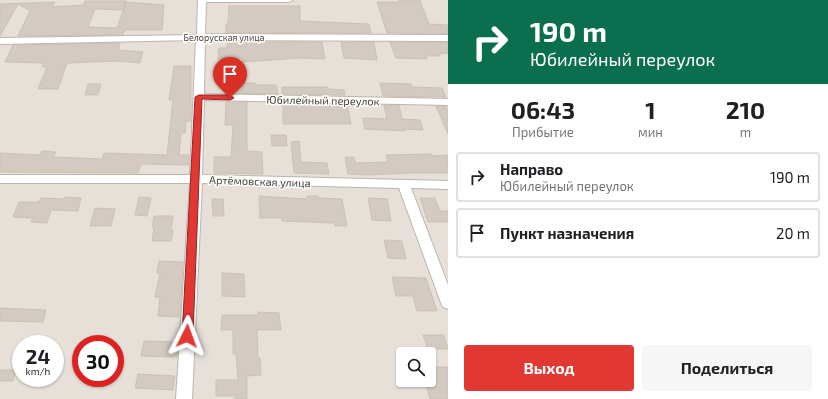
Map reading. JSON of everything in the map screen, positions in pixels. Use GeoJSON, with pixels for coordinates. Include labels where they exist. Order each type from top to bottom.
{"type":"FeatureCollection","features":[{"type":"Feature","properties":{"kind":"street"},"geometry":{"type":"LineString","coordinates":[[184,399],[196,179],[202,0],[289,0]]}},
{"type":"Feature","properties":{"kind":"street","name":"Белорусская улица"},"geometry":{"type":"LineString","coordinates":[[0,41],[201,37],[448,38]]}},
{"type":"Feature","properties":{"kind":"street","name":"Юбилейный переулок"},"geometry":{"type":"LineString","coordinates":[[199,97],[448,102]]}},
{"type":"Feature","properties":{"kind":"street","name":"Артёмовская улица"},"geometry":{"type":"LineString","coordinates":[[0,179],[196,179],[448,185]]}},
{"type":"Feature","properties":{"kind":"street"},"geometry":{"type":"LineString","coordinates":[[404,185],[448,303]]}},
{"type":"Feature","properties":{"kind":"shaded area"},"geometry":{"type":"Polygon","coordinates":[[[0,0],[448,0],[448,399],[0,399],[0,0]]]}},
{"type":"Feature","properties":{"kind":"building"},"geometry":{"type":"Polygon","coordinates":[[[398,0],[420,0],[429,24],[448,25],[448,34],[387,33],[377,2],[399,2],[398,0]]]}},
{"type":"Feature","properties":{"kind":"building"},"geometry":{"type":"Polygon","coordinates":[[[85,1],[126,1],[123,10],[95,9],[88,27],[117,28],[126,2],[164,5],[162,30],[125,30],[123,35],[18,36],[30,11],[18,4],[0,36],[0,4],[55,2],[52,7],[83,5],[85,1]]]}},
{"type":"Feature","properties":{"kind":"building"},"geometry":{"type":"Polygon","coordinates":[[[229,6],[300,6],[300,21],[369,24],[371,33],[226,33],[229,6]]]}},
{"type":"Feature","properties":{"kind":"building"},"geometry":{"type":"Polygon","coordinates":[[[227,42],[322,42],[325,59],[300,58],[243,62],[242,58],[218,59],[219,48],[227,48],[227,42]]]}},
{"type":"Feature","properties":{"kind":"building"},"geometry":{"type":"Polygon","coordinates":[[[341,42],[374,42],[377,60],[344,58],[341,42]]]}},
{"type":"Feature","properties":{"kind":"building"},"geometry":{"type":"Polygon","coordinates":[[[390,42],[448,42],[448,53],[439,54],[440,56],[426,56],[427,59],[396,58],[390,42]]]}},
{"type":"Feature","properties":{"kind":"building"},"geometry":{"type":"Polygon","coordinates":[[[120,43],[118,50],[143,52],[140,63],[117,61],[67,63],[58,89],[38,89],[47,67],[42,67],[44,63],[5,62],[13,45],[120,43]]]}},
{"type":"Feature","properties":{"kind":"building"},"geometry":{"type":"Polygon","coordinates":[[[174,66],[191,66],[191,121],[186,121],[185,133],[181,133],[179,155],[189,155],[189,165],[141,164],[138,173],[0,172],[0,153],[40,155],[42,151],[56,152],[53,157],[102,159],[104,153],[167,155],[173,100],[169,100],[174,66]]]}},
{"type":"Feature","properties":{"kind":"building"},"geometry":{"type":"Polygon","coordinates":[[[244,83],[255,83],[255,85],[276,85],[278,94],[226,93],[226,86],[244,86],[244,83]]]}},
{"type":"Feature","properties":{"kind":"building"},"geometry":{"type":"Polygon","coordinates":[[[380,83],[411,84],[412,87],[442,88],[446,97],[383,96],[380,83]]]}},
{"type":"Feature","properties":{"kind":"building"},"geometry":{"type":"Polygon","coordinates":[[[88,84],[101,84],[98,95],[85,95],[88,84]]]}},
{"type":"Feature","properties":{"kind":"building"},"geometry":{"type":"Polygon","coordinates":[[[282,87],[327,87],[328,89],[344,90],[345,95],[282,94],[282,87]]]}},
{"type":"Feature","properties":{"kind":"building"},"geometry":{"type":"Polygon","coordinates":[[[226,102],[247,102],[247,151],[262,152],[263,174],[214,173],[214,157],[231,157],[233,125],[225,125],[226,102]]]}},
{"type":"Feature","properties":{"kind":"building"},"geometry":{"type":"Polygon","coordinates":[[[283,103],[347,104],[351,124],[283,124],[283,103]]]}},
{"type":"Feature","properties":{"kind":"building"},"geometry":{"type":"Polygon","coordinates":[[[384,105],[399,105],[402,119],[420,120],[423,130],[404,129],[405,131],[365,129],[363,118],[387,119],[384,105]]]}},
{"type":"Feature","properties":{"kind":"building"},"geometry":{"type":"Polygon","coordinates":[[[436,106],[446,106],[448,112],[448,134],[436,106]]]}},
{"type":"Feature","properties":{"kind":"building"},"geometry":{"type":"Polygon","coordinates":[[[271,135],[286,135],[287,146],[272,146],[271,135]]]}},
{"type":"Feature","properties":{"kind":"building"},"geometry":{"type":"Polygon","coordinates":[[[299,141],[301,162],[327,163],[329,174],[294,173],[291,142],[299,141]]]}},
{"type":"Feature","properties":{"kind":"building"},"geometry":{"type":"Polygon","coordinates":[[[431,154],[431,156],[448,155],[448,173],[348,174],[345,157],[354,157],[355,163],[388,162],[386,155],[431,154]]]}},
{"type":"Feature","properties":{"kind":"building"},"geometry":{"type":"Polygon","coordinates":[[[259,196],[307,199],[307,196],[318,196],[319,198],[342,199],[347,226],[335,226],[334,223],[282,221],[282,218],[260,218],[259,196]]]}},
{"type":"Feature","properties":{"kind":"building"},"geometry":{"type":"Polygon","coordinates":[[[65,197],[81,198],[78,211],[51,210],[47,223],[31,222],[33,218],[13,217],[19,202],[39,202],[41,198],[65,199],[65,197]]]}},
{"type":"Feature","properties":{"kind":"building"},"geometry":{"type":"Polygon","coordinates":[[[139,197],[151,198],[147,216],[135,215],[139,197]]]}},
{"type":"Feature","properties":{"kind":"building"},"geometry":{"type":"Polygon","coordinates":[[[368,198],[387,199],[391,221],[372,220],[368,198]]]}},
{"type":"Feature","properties":{"kind":"building"},"geometry":{"type":"Polygon","coordinates":[[[420,198],[435,198],[440,211],[448,211],[448,222],[428,222],[420,198]]]}},
{"type":"Feature","properties":{"kind":"building"},"geometry":{"type":"Polygon","coordinates":[[[212,199],[223,199],[224,216],[213,216],[212,199]]]}},
{"type":"Feature","properties":{"kind":"building"},"geometry":{"type":"Polygon","coordinates":[[[95,208],[115,209],[111,226],[90,226],[95,208]]]}},
{"type":"Feature","properties":{"kind":"building"},"geometry":{"type":"Polygon","coordinates":[[[154,216],[173,216],[171,241],[152,241],[154,216]]]}},
{"type":"Feature","properties":{"kind":"building"},"geometry":{"type":"Polygon","coordinates":[[[384,240],[402,241],[406,259],[388,258],[384,240]]]}},
{"type":"Feature","properties":{"kind":"building"},"geometry":{"type":"Polygon","coordinates":[[[159,261],[183,262],[180,317],[158,316],[160,297],[155,297],[160,274],[157,273],[159,261]]]}},
{"type":"Feature","properties":{"kind":"building"},"geometry":{"type":"Polygon","coordinates":[[[222,273],[244,274],[245,297],[222,296],[222,273]]]}},
{"type":"Feature","properties":{"kind":"building"},"geometry":{"type":"Polygon","coordinates":[[[392,277],[426,278],[437,311],[417,311],[413,296],[396,296],[392,277]]]}},
{"type":"Feature","properties":{"kind":"building"},"geometry":{"type":"Polygon","coordinates":[[[0,308],[46,310],[43,322],[0,321],[0,308]]]}},
{"type":"Feature","properties":{"kind":"building"},"geometry":{"type":"Polygon","coordinates":[[[258,312],[279,313],[281,330],[257,330],[258,358],[260,358],[261,375],[247,376],[247,399],[235,399],[235,396],[216,396],[216,380],[238,380],[236,354],[233,354],[233,330],[221,330],[222,315],[258,315],[258,312]]]}},
{"type":"Feature","properties":{"kind":"building"},"geometry":{"type":"Polygon","coordinates":[[[423,335],[444,335],[448,349],[436,349],[436,347],[427,347],[423,335]]]}},
{"type":"Feature","properties":{"kind":"building"},"geometry":{"type":"Polygon","coordinates":[[[144,341],[178,342],[177,357],[141,356],[144,341]]]}},
{"type":"Feature","properties":{"kind":"building"},"geometry":{"type":"Polygon","coordinates":[[[436,367],[448,367],[448,399],[430,399],[427,387],[436,387],[436,367]]]}},
{"type":"Feature","properties":{"kind":"building"},"geometry":{"type":"Polygon","coordinates":[[[0,370],[12,370],[12,381],[0,381],[0,370]]]}},
{"type":"Feature","properties":{"kind":"building"},"geometry":{"type":"Polygon","coordinates":[[[138,374],[175,376],[173,390],[135,388],[138,374]]]}},
{"type":"Feature","properties":{"kind":"route"},"geometry":{"type":"LineString","coordinates":[[187,336],[199,97],[230,98]]}}]}
